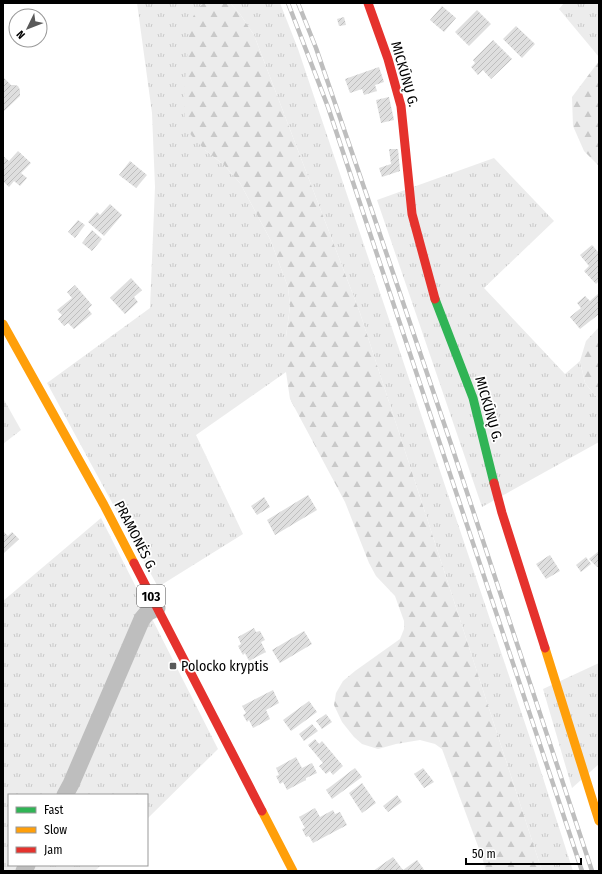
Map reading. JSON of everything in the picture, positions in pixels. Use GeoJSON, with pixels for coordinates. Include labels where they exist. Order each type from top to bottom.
{"type":"FeatureCollection","features":[{"type":"Feature","properties":{"kind":"street","name":"MICKŪNŲ G."},"geometry":{"type":"LineString","coordinates":[[368,3],[388,59],[401,106],[412,214],[433,294],[473,398],[502,513],[599,821]]}},
{"type":"Feature","properties":{"kind":"street","name":"PRAMONĖS G."},"geometry":{"type":"LineString","coordinates":[[3,324],[104,505],[293,871]]}},
{"type":"Feature","properties":{"kind":"street"},"geometry":{"type":"LineString","coordinates":[[66,794],[142,619],[147,613],[157,608]]}},
{"type":"Feature","properties":{"kind":"green space"},"geometry":{"type":"Polygon","coordinates":[[[137,3],[204,3],[198,9],[205,150],[224,165],[240,183],[270,239],[288,287],[290,306],[286,337],[286,372],[196,435],[243,534],[158,587],[47,383],[150,308],[155,187],[152,113],[137,3]]]}},
{"type":"Feature","properties":{"kind":"green space"},"geometry":{"type":"Polygon","coordinates":[[[204,3],[230,3],[240,14],[254,35],[360,313],[542,871],[486,871],[442,749],[435,744],[420,740],[378,749],[362,744],[354,737],[342,722],[334,705],[336,693],[343,681],[400,639],[404,629],[404,621],[395,596],[376,576],[369,563],[345,502],[290,399],[286,372],[286,337],[290,306],[288,287],[270,239],[240,183],[224,165],[205,150],[191,135],[185,122],[184,96],[190,22],[198,8],[204,3]]]}},
{"type":"Feature","properties":{"kind":"green space"},"geometry":{"type":"Polygon","coordinates":[[[230,3],[280,3],[298,49],[535,753],[573,871],[542,871],[360,313],[254,35],[240,14],[230,3]]]}},
{"type":"Feature","properties":{"kind":"green space"},"geometry":{"type":"Polygon","coordinates":[[[564,3],[599,3],[599,57],[559,9],[564,3]]]}},
{"type":"Feature","properties":{"kind":"green space"},"geometry":{"type":"Polygon","coordinates":[[[599,61],[599,166],[584,151],[573,126],[572,97],[599,61]]]}},
{"type":"Feature","properties":{"kind":"green space"},"geometry":{"type":"Polygon","coordinates":[[[494,158],[554,221],[484,288],[565,374],[580,361],[585,383],[599,400],[599,442],[482,507],[377,200],[494,158]]]}},
{"type":"Feature","properties":{"kind":"green space"},"geometry":{"type":"Polygon","coordinates":[[[599,327],[599,400],[585,383],[580,361],[586,341],[599,327]]]}},
{"type":"Feature","properties":{"kind":"green space"},"geometry":{"type":"Polygon","coordinates":[[[3,398],[21,430],[3,444],[3,398]]]}},
{"type":"Feature","properties":{"kind":"green space"},"geometry":{"type":"Polygon","coordinates":[[[101,518],[218,749],[148,818],[148,794],[8,794],[8,866],[100,866],[95,871],[3,871],[3,601],[101,518]]]}},
{"type":"Feature","properties":{"kind":"green space"},"geometry":{"type":"Polygon","coordinates":[[[599,663],[599,764],[572,788],[543,689],[599,663]]]}},
{"type":"Feature","properties":{"kind":"building"},"geometry":{"type":"Polygon","coordinates":[[[442,6],[456,18],[444,32],[430,20],[442,6]]]}},
{"type":"Feature","properties":{"kind":"building"},"geometry":{"type":"Polygon","coordinates":[[[477,10],[491,24],[469,46],[455,32],[477,10]]]}},
{"type":"Feature","properties":{"kind":"building"},"geometry":{"type":"Polygon","coordinates":[[[344,17],[346,25],[339,26],[337,19],[344,17]]]}},
{"type":"Feature","properties":{"kind":"building"},"geometry":{"type":"Polygon","coordinates":[[[516,26],[535,44],[522,58],[503,39],[516,26]]]}},
{"type":"Feature","properties":{"kind":"building"},"geometry":{"type":"Polygon","coordinates":[[[493,40],[512,59],[491,79],[483,70],[478,75],[471,67],[475,63],[473,60],[493,40]]]}},
{"type":"Feature","properties":{"kind":"building"},"geometry":{"type":"Polygon","coordinates":[[[379,67],[384,82],[375,85],[377,91],[364,95],[362,89],[350,93],[345,79],[379,67]]]}},
{"type":"Feature","properties":{"kind":"building"},"geometry":{"type":"Polygon","coordinates":[[[3,77],[11,85],[18,86],[20,96],[3,112],[3,77]]]}},
{"type":"Feature","properties":{"kind":"building"},"geometry":{"type":"Polygon","coordinates":[[[389,97],[394,120],[381,123],[376,100],[389,97]]]}},
{"type":"Feature","properties":{"kind":"building"},"geometry":{"type":"Polygon","coordinates":[[[389,149],[398,149],[400,171],[382,177],[379,168],[391,164],[389,149]]]}},
{"type":"Feature","properties":{"kind":"building"},"geometry":{"type":"Polygon","coordinates":[[[18,151],[31,163],[21,173],[27,178],[20,186],[14,181],[9,187],[3,181],[3,156],[9,161],[18,151]]]}},
{"type":"Feature","properties":{"kind":"building"},"geometry":{"type":"Polygon","coordinates":[[[130,161],[147,175],[136,188],[119,175],[130,161]]]}},
{"type":"Feature","properties":{"kind":"building"},"geometry":{"type":"Polygon","coordinates":[[[110,204],[122,215],[104,236],[88,222],[97,212],[100,215],[110,204]]]}},
{"type":"Feature","properties":{"kind":"building"},"geometry":{"type":"Polygon","coordinates":[[[78,220],[85,225],[75,238],[68,232],[78,220]]]}},
{"type":"Feature","properties":{"kind":"building"},"geometry":{"type":"Polygon","coordinates":[[[92,230],[102,239],[92,251],[82,243],[92,230]]]}},
{"type":"Feature","properties":{"kind":"building"},"geometry":{"type":"Polygon","coordinates":[[[592,245],[599,253],[599,281],[596,284],[584,271],[589,266],[580,255],[592,245]]]}},
{"type":"Feature","properties":{"kind":"building"},"geometry":{"type":"Polygon","coordinates":[[[131,278],[142,290],[134,297],[138,302],[125,314],[110,298],[131,278]]]}},
{"type":"Feature","properties":{"kind":"building"},"geometry":{"type":"Polygon","coordinates":[[[75,285],[92,305],[88,309],[92,314],[74,329],[68,323],[64,326],[58,319],[62,315],[57,310],[72,298],[67,292],[75,285]]]}},
{"type":"Feature","properties":{"kind":"building"},"geometry":{"type":"Polygon","coordinates":[[[599,293],[599,314],[580,329],[570,317],[581,308],[577,303],[585,296],[590,301],[599,293]]]}},
{"type":"Feature","properties":{"kind":"building"},"geometry":{"type":"Polygon","coordinates":[[[308,495],[317,510],[275,535],[267,520],[308,495]]]}},
{"type":"Feature","properties":{"kind":"building"},"geometry":{"type":"Polygon","coordinates":[[[264,497],[270,507],[257,515],[251,506],[264,497]]]}},
{"type":"Feature","properties":{"kind":"building"},"geometry":{"type":"Polygon","coordinates":[[[3,531],[8,536],[12,532],[19,539],[3,554],[3,531]]]}},
{"type":"Feature","properties":{"kind":"building"},"geometry":{"type":"Polygon","coordinates":[[[599,551],[599,566],[597,567],[589,559],[599,551]]]}},
{"type":"Feature","properties":{"kind":"building"},"geometry":{"type":"Polygon","coordinates":[[[550,555],[560,571],[546,579],[536,564],[550,555]]]}},
{"type":"Feature","properties":{"kind":"building"},"geometry":{"type":"Polygon","coordinates":[[[586,557],[591,564],[581,572],[576,565],[586,557]]]}},
{"type":"Feature","properties":{"kind":"building"},"geometry":{"type":"Polygon","coordinates":[[[254,628],[256,632],[260,631],[265,640],[261,642],[266,652],[249,661],[245,653],[243,655],[238,646],[241,644],[238,637],[254,628]]]}},
{"type":"Feature","properties":{"kind":"building"},"geometry":{"type":"Polygon","coordinates":[[[304,631],[312,644],[280,663],[272,650],[304,631]]]}},
{"type":"Feature","properties":{"kind":"building"},"geometry":{"type":"Polygon","coordinates":[[[273,690],[279,703],[266,710],[270,719],[253,728],[249,720],[247,722],[243,715],[246,713],[242,706],[273,690]]]}},
{"type":"Feature","properties":{"kind":"building"},"geometry":{"type":"Polygon","coordinates":[[[309,701],[317,712],[291,731],[283,720],[309,701]]]}},
{"type":"Feature","properties":{"kind":"building"},"geometry":{"type":"Polygon","coordinates":[[[326,714],[332,722],[322,729],[316,721],[326,714]]]}},
{"type":"Feature","properties":{"kind":"building"},"geometry":{"type":"Polygon","coordinates":[[[312,724],[318,731],[304,741],[299,734],[312,724]]]}},
{"type":"Feature","properties":{"kind":"building"},"geometry":{"type":"Polygon","coordinates":[[[315,739],[319,744],[322,741],[343,766],[333,775],[330,771],[326,774],[319,766],[323,763],[308,745],[315,739]]]}},
{"type":"Feature","properties":{"kind":"building"},"geometry":{"type":"Polygon","coordinates":[[[296,757],[302,768],[312,763],[317,773],[287,790],[283,782],[280,784],[276,776],[279,775],[276,768],[296,757]]]}},
{"type":"Feature","properties":{"kind":"building"},"geometry":{"type":"Polygon","coordinates":[[[355,768],[362,777],[332,799],[326,790],[355,768]]]}},
{"type":"Feature","properties":{"kind":"building"},"geometry":{"type":"Polygon","coordinates":[[[423,768],[434,782],[424,788],[414,774],[423,768]]]}},
{"type":"Feature","properties":{"kind":"building"},"geometry":{"type":"Polygon","coordinates":[[[362,783],[376,803],[362,813],[349,793],[362,783]]]}},
{"type":"Feature","properties":{"kind":"building"},"geometry":{"type":"Polygon","coordinates":[[[397,795],[402,802],[388,812],[383,806],[397,795]]]}},
{"type":"Feature","properties":{"kind":"building"},"geometry":{"type":"Polygon","coordinates":[[[315,808],[320,817],[333,810],[335,814],[340,812],[347,825],[313,843],[309,836],[306,837],[302,829],[305,828],[299,817],[315,808]]]}},
{"type":"Feature","properties":{"kind":"building"},"geometry":{"type":"Polygon","coordinates":[[[393,857],[403,870],[417,860],[425,871],[373,871],[393,857]]]}},
{"type":"Feature","properties":{"kind":"railway"},"geometry":{"type":"LineString","coordinates":[[288,3],[328,107],[582,871]]}},
{"type":"Feature","properties":{"kind":"railway"},"geometry":{"type":"LineString","coordinates":[[298,3],[316,48],[368,199],[452,447],[592,871]]}},
{"type":"Feature","properties":{"kind":"traffic: fast"},"geometry":{"type":"LineString","coordinates":[[435,299],[473,398],[494,483]]}},
{"type":"Feature","properties":{"kind":"traffic: slow"},"geometry":{"type":"LineString","coordinates":[[3,324],[104,505],[134,563]]}},
{"type":"Feature","properties":{"kind":"traffic: slow"},"geometry":{"type":"LineString","coordinates":[[545,648],[599,821]]}},
{"type":"Feature","properties":{"kind":"traffic: slow"},"geometry":{"type":"LineString","coordinates":[[262,811],[293,871]]}},
{"type":"Feature","properties":{"kind":"traffic: jam"},"geometry":{"type":"LineString","coordinates":[[368,3],[388,59],[401,106],[412,214],[435,299]]}},
{"type":"Feature","properties":{"kind":"traffic: jam"},"geometry":{"type":"LineString","coordinates":[[494,483],[502,513],[545,648]]}},
{"type":"Feature","properties":{"kind":"traffic: jam"},"geometry":{"type":"LineString","coordinates":[[134,563],[262,811]]}},
{"type":"Feature","properties":{"kind":"place","name":"Polocko kryptis"},"geometry":{"type":"Point","coordinates":[173,666]}}]}
